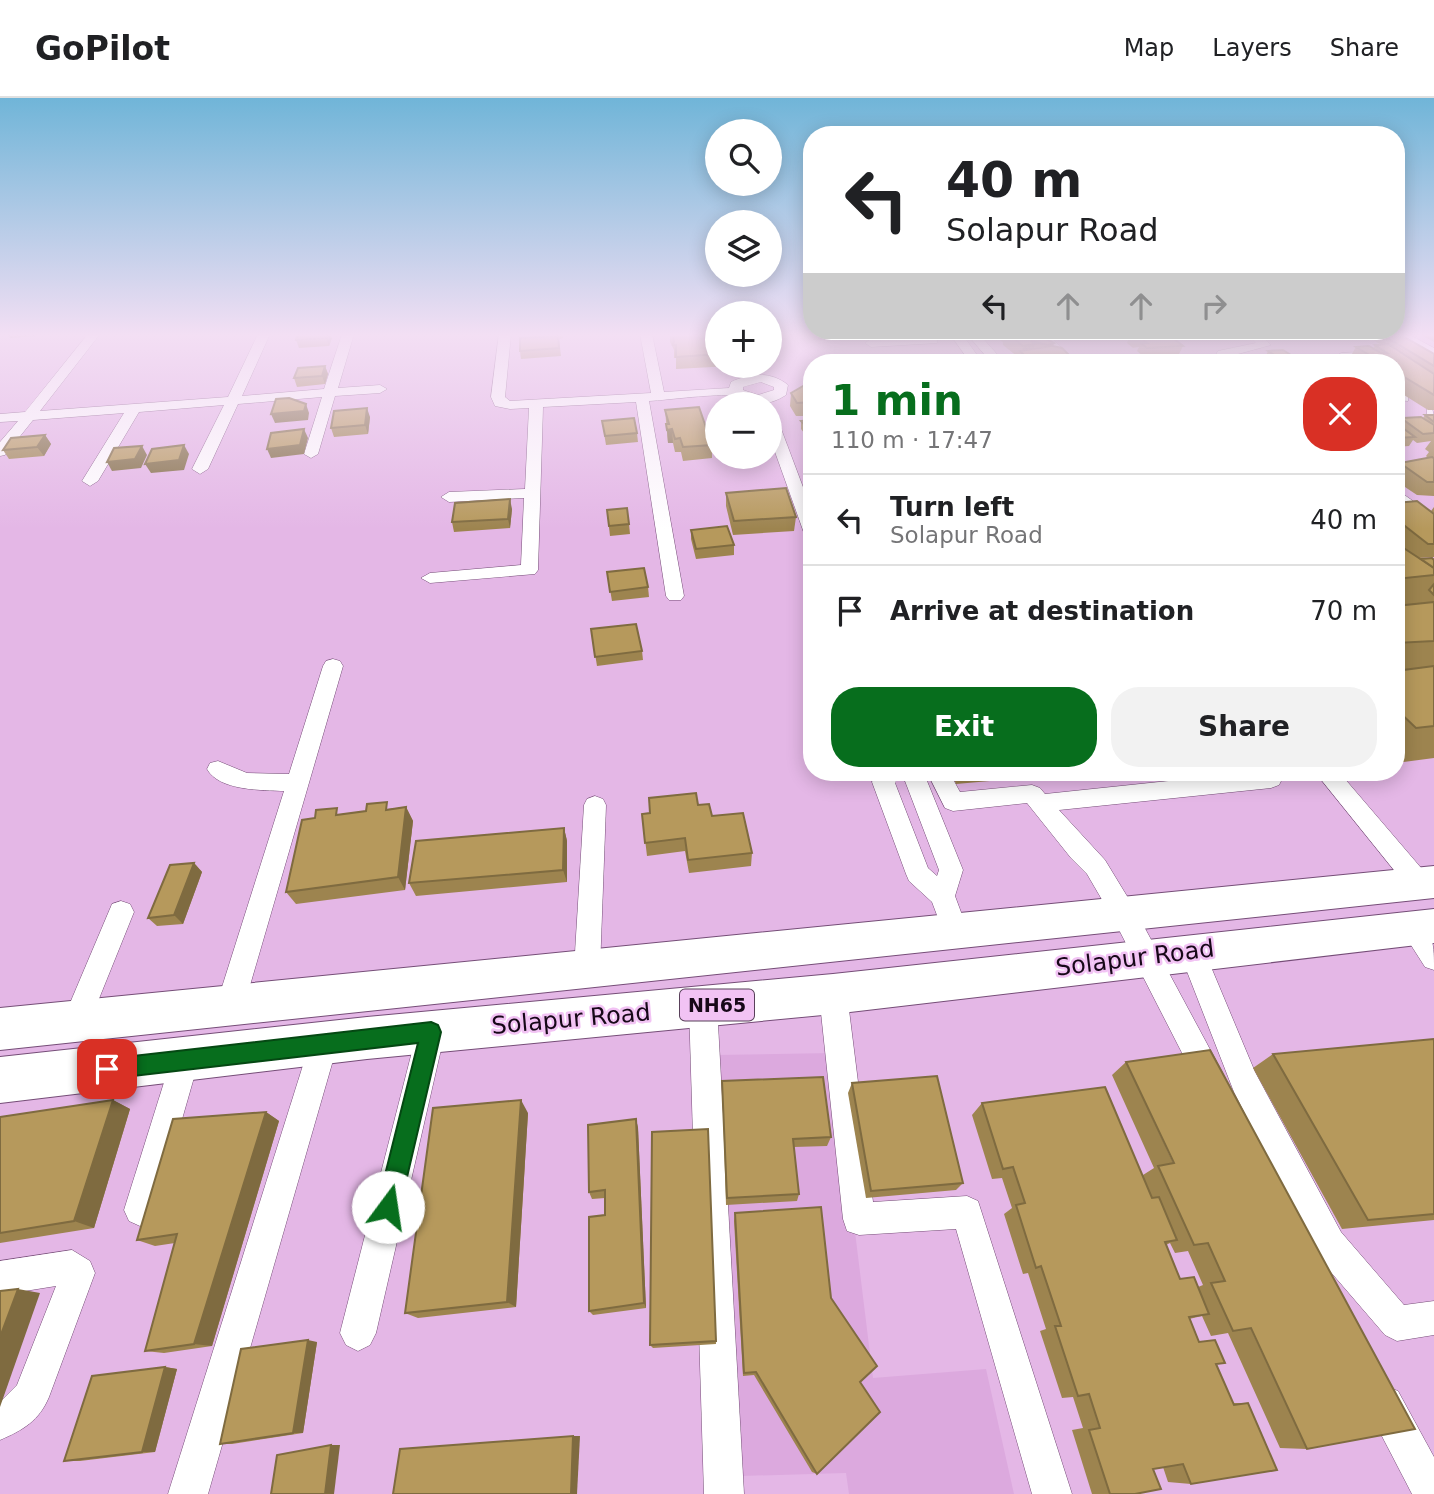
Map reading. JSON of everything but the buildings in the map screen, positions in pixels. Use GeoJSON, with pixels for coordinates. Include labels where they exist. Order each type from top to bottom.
{"type":"FeatureCollection","features":[{"type":"Feature","properties":{"kind":"highway","name":"Solapur Road"},"geometry":{"type":"LineString","coordinates":[[0,1029],[587,969],[948,914],[1124,914],[1427,882]]}},
{"type":"Feature","properties":{"kind":"highway","name":"Solapur Road"},"geometry":{"type":"LineString","coordinates":[[1,1084],[324,1043],[832,994],[1192,951],[1427,937]]}},
{"type":"Feature","properties":{"kind":"street"},"geometry":{"type":"LineString","coordinates":[[0,452],[42,399]]}},
{"type":"Feature","properties":{"kind":"street"},"geometry":{"type":"LineString","coordinates":[[0,418],[255,399]]}},
{"type":"Feature","properties":{"kind":"street"},"geometry":{"type":"LineString","coordinates":[[311,454],[328,399]]}},
{"type":"Feature","properties":{"kind":"street"},"geometry":{"type":"LineString","coordinates":[[499,399],[510,405],[609,399]]}},
{"type":"Feature","properties":{"kind":"street"},"geometry":{"type":"LineString","coordinates":[[650,399],[675,596]]}},
{"type":"Feature","properties":{"kind":"street"},"geometry":{"type":"LineString","coordinates":[[200,469],[232,401]]}},
{"type":"Feature","properties":{"kind":"street"},"geometry":{"type":"LineString","coordinates":[[430,578],[529,570],[536,403]]}},
{"type":"Feature","properties":{"kind":"street"},"geometry":{"type":"LineString","coordinates":[[90,481],[134,408]]}},
{"type":"Feature","properties":{"kind":"street"},"geometry":{"type":"LineString","coordinates":[[782,451],[803,508]]}},
{"type":"Feature","properties":{"kind":"street"},"geometry":{"type":"LineString","coordinates":[[449,497],[532,493]]}},
{"type":"Feature","properties":{"kind":"street"},"geometry":{"type":"LineString","coordinates":[[1405,501],[1434,524]]}},
{"type":"Feature","properties":{"kind":"street"},"geometry":{"type":"LineString","coordinates":[[230,1006],[333,666]]}},
{"type":"Feature","properties":{"kind":"street"},"geometry":{"type":"LineString","coordinates":[[218,769],[245,781],[298,783]]}},
{"type":"Feature","properties":{"kind":"street"},"geometry":{"type":"LineString","coordinates":[[884,781],[918,874],[948,914]]}},
{"type":"Feature","properties":{"kind":"street"},"geometry":{"type":"LineString","coordinates":[[916,781],[951,870],[948,914]]}},
{"type":"Feature","properties":{"kind":"street"},"geometry":{"type":"LineString","coordinates":[[942,781],[953,802],[1032,794],[1079,851],[1096,867],[1124,914],[1315,1274]]}},
{"type":"Feature","properties":{"kind":"street"},"geometry":{"type":"LineString","coordinates":[[1040,803],[1252,781]]}},
{"type":"Feature","properties":{"kind":"street"},"geometry":{"type":"LineString","coordinates":[[1333,781],[1427,882]]}},
{"type":"Feature","properties":{"kind":"street"},"geometry":{"type":"LineString","coordinates":[[587,969],[595,805]]}},
{"type":"Feature","properties":{"kind":"street"},"geometry":{"type":"LineString","coordinates":[[76,1022],[121,912]]}},
{"type":"Feature","properties":{"kind":"street"},"geometry":{"type":"LineString","coordinates":[[1192,951],[1244,1082],[1329,1244],[1397,1323],[1434,1318]]}},
{"type":"Feature","properties":{"kind":"street"},"geometry":{"type":"LineString","coordinates":[[832,994],[859,1219],[967,1212],[1052,1494]]}},
{"type":"Feature","properties":{"kind":"street"},"geometry":{"type":"LineString","coordinates":[[703,1006],[724,1494]]}},
{"type":"Feature","properties":{"kind":"street"},"geometry":{"type":"LineString","coordinates":[[358,1333],[431,1032]]}},
{"type":"Feature","properties":{"kind":"street"},"geometry":{"type":"LineString","coordinates":[[188,1494],[324,1043]]}},
{"type":"Feature","properties":{"kind":"street"},"geometry":{"type":"LineString","coordinates":[[140,1210],[185,1060]]}},
{"type":"Feature","properties":{"kind":"street"},"geometry":{"type":"LineString","coordinates":[[0,1278],[72,1267],[78,1273],[31,1397],[14,1415],[0,1421]]}},
{"type":"Feature","properties":{"kind":"street"},"geometry":{"type":"LineString","coordinates":[[1367,1372],[1433,1494]]}},
{"type":"Feature","properties":{"kind":"shaded area"},"geometry":{"type":"Polygon","coordinates":[[[833,1053],[873,1378],[986,1369],[1014,1494],[849,1494],[846,1473],[741,1476],[716,1055],[833,1053]]]}},
{"type":"Feature","properties":{"kind":"route"},"geometry":{"type":"LineString","coordinates":[[107,1069],[431,1032],[388,1207]]}}]}
